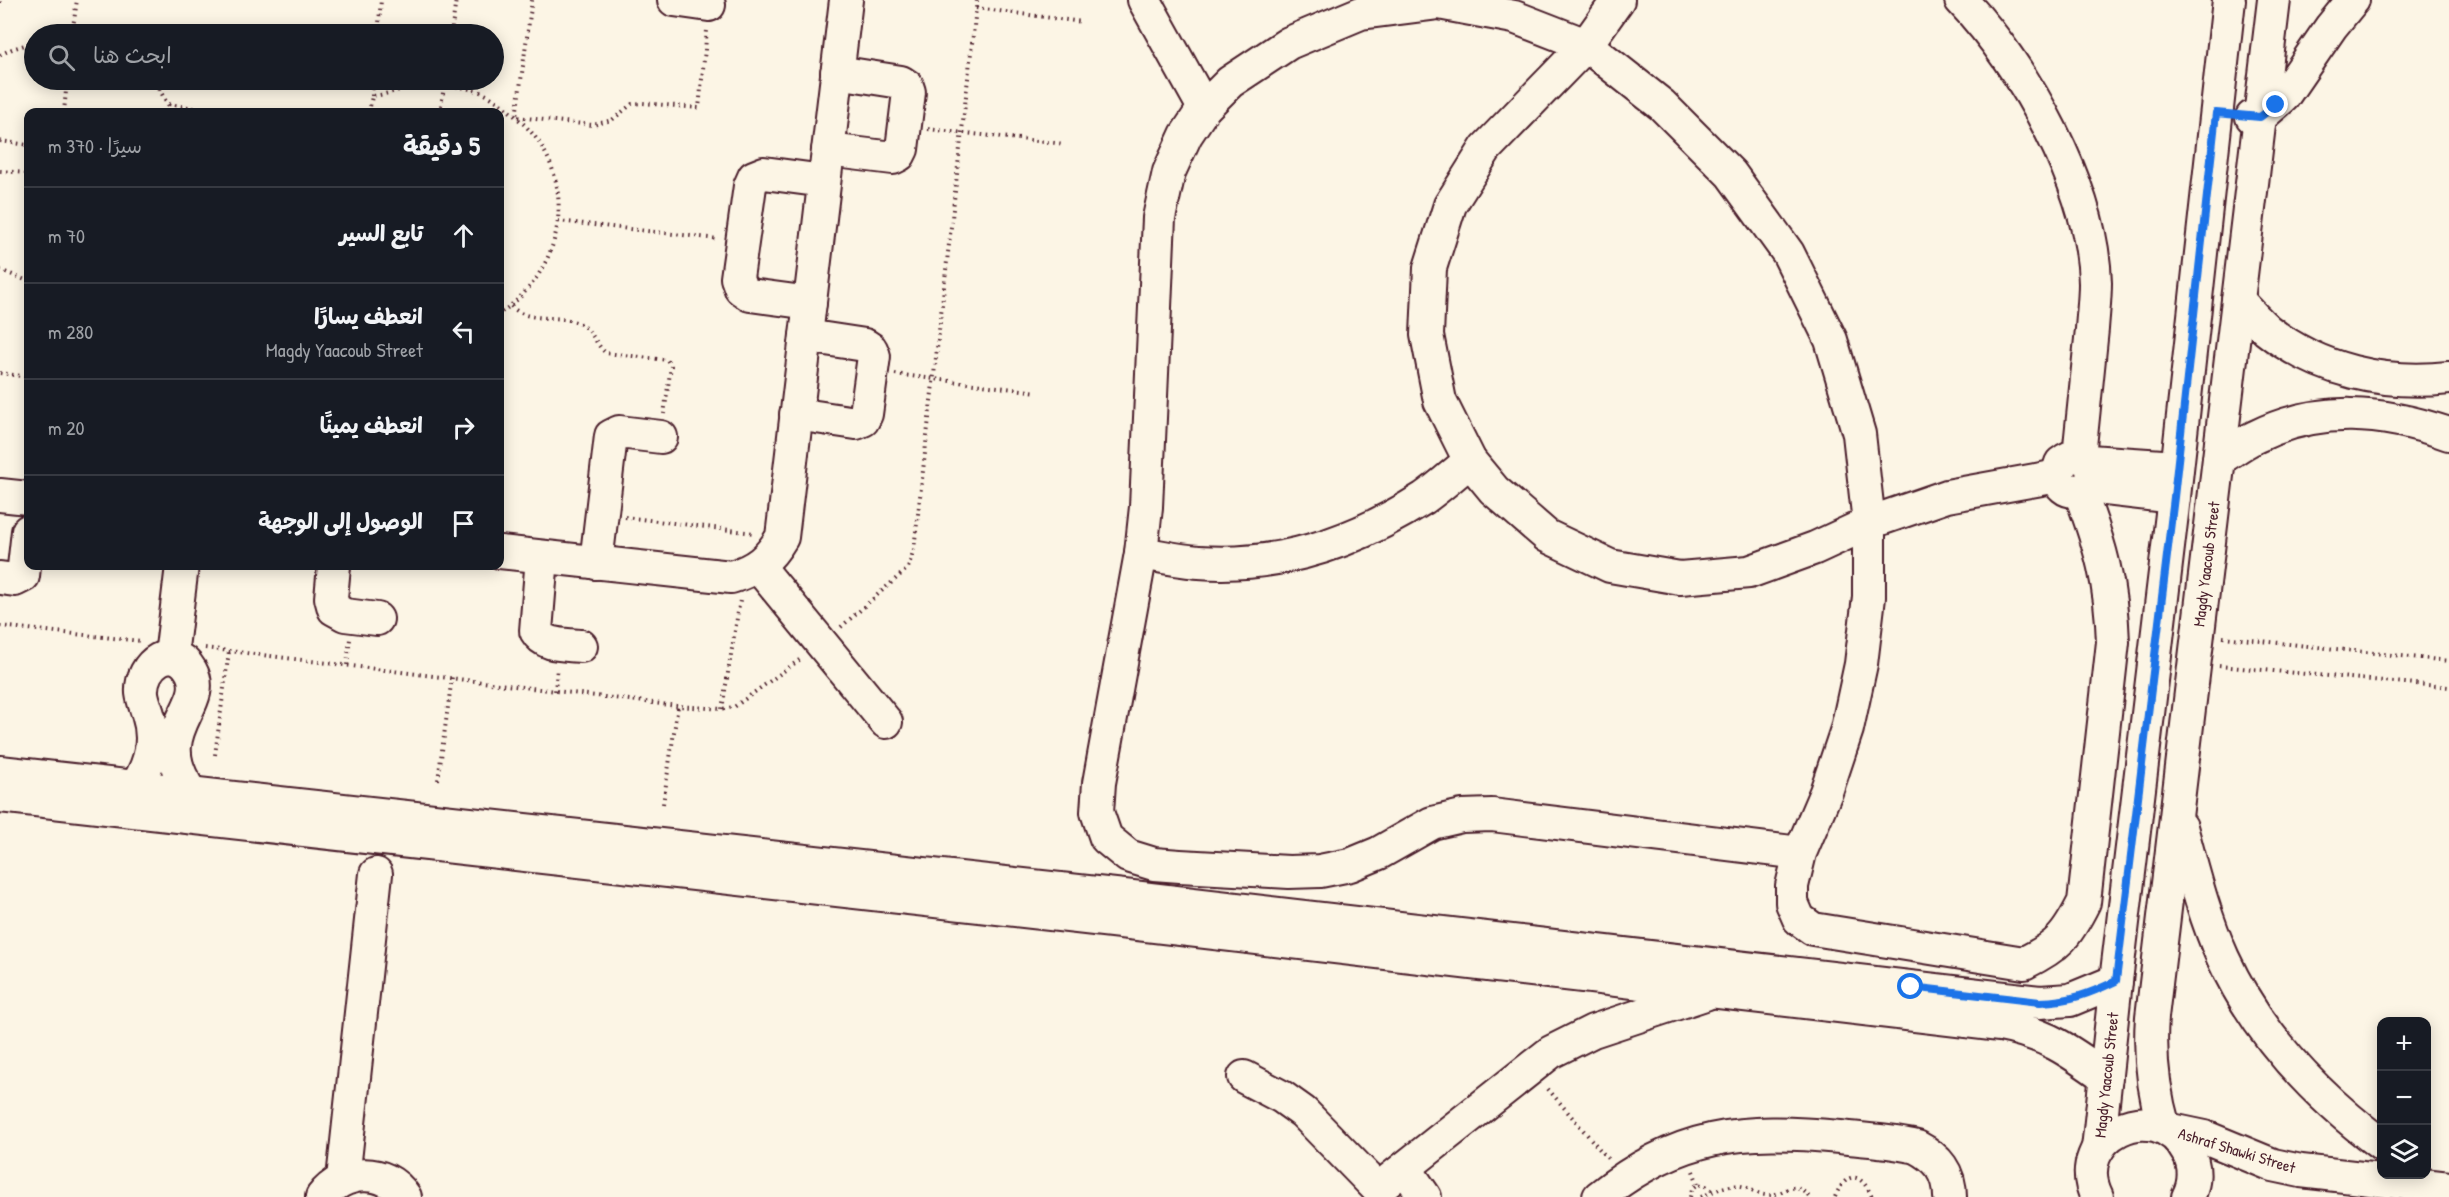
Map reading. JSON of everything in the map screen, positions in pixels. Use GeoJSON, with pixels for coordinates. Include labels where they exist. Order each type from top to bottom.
{"type":"FeatureCollection","features":[{"type":"Feature","properties":{"kind":"street"},"geometry":{"type":"LineString","coordinates":[[674,0],[709,5]]}},
{"type":"Feature","properties":{"kind":"street"},"geometry":{"type":"LineString","coordinates":[[504,552],[731,577],[752,570],[767,558],[782,537],[846,0]]}},
{"type":"Feature","properties":{"kind":"street"},"geometry":{"type":"LineString","coordinates":[[1144,0],[1204,108]]}},
{"type":"Feature","properties":{"kind":"street"},"geometry":{"type":"LineString","coordinates":[[1618,0],[1586,45],[1486,148],[1450,205],[1430,268],[1427,335],[1440,401],[1470,461],[1494,490],[1547,536],[1611,566],[1680,578],[1749,572],[1815,548],[1869,523],[1947,496],[2079,475],[2176,482]]}},
{"type":"Feature","properties":{"kind":"street"},"geometry":{"type":"LineString","coordinates":[[1800,854],[1492,815],[1462,816],[1432,823],[1379,853],[1350,865],[1320,871],[1289,872],[1154,864],[1128,856],[1106,838],[1097,812],[1099,783],[1141,554],[1146,507],[1160,218],[1169,172],[1186,135],[1204,108],[1230,82],[1289,43],[1361,13],[1439,3],[1514,17],[1586,45],[1662,105],[1731,174],[1788,253],[1831,340],[1859,434],[1869,523],[1869,597],[1861,664],[1846,729],[1826,792],[1800,854],[1792,886],[1792,903],[1799,919],[1813,929],[2024,963],[2049,951],[2070,930],[2084,902],[2113,642],[2112,603],[2106,569],[2079,475],[2095,284],[2089,235],[2067,167],[2034,98],[2003,51],[1961,0]]}},
{"type":"Feature","properties":{"kind":"street","name":"Magdy Yaacoub Street"},"geometry":{"type":"LineString","coordinates":[[2094,1195],[2091,1169],[2098,1149],[2176,482],[2229,0]]}},
{"type":"Feature","properties":{"kind":"street","name":"Magdy Yaacoub Street"},"geometry":{"type":"LineString","coordinates":[[2165,1128],[2151,1072],[2150,1045],[2274,0]]}},
{"type":"Feature","properties":{"kind":"street"},"geometry":{"type":"LineString","coordinates":[[2216,113],[2260,117],[2283,97],[2331,27],[2353,0]]}},
{"type":"Feature","properties":{"kind":"street"},"geometry":{"type":"LineString","coordinates":[[828,150],[896,157],[902,153],[909,92],[904,83],[837,72]]}},
{"type":"Feature","properties":{"kind":"street"},"geometry":{"type":"LineString","coordinates":[[810,303],[745,293],[738,284],[737,278],[750,186],[754,177],[764,173],[824,181]]}},
{"type":"Feature","properties":{"kind":"street"},"geometry":{"type":"LineString","coordinates":[[2238,300],[2266,329],[2301,353],[2340,369],[2382,379],[2423,381],[2449,378]]}},
{"type":"Feature","properties":{"kind":"street"},"geometry":{"type":"LineString","coordinates":[[796,414],[860,422],[865,418],[874,356],[869,347],[806,336]]}},
{"type":"Feature","properties":{"kind":"street"},"geometry":{"type":"LineString","coordinates":[[2219,459],[2254,437],[2294,422],[2334,415],[2376,415],[2417,423],[2449,434]]}},
{"type":"Feature","properties":{"kind":"street"},"geometry":{"type":"LineString","coordinates":[[596,563],[611,436],[618,432],[661,438]]}},
{"type":"Feature","properties":{"kind":"street"},"geometry":{"type":"LineString","coordinates":[[1141,554],[1200,562],[1260,561],[1318,549],[1374,527],[1426,497],[1470,461]]}},
{"type":"Feature","properties":{"kind":"street"},"geometry":{"type":"LineString","coordinates":[[0,495],[24,498]]}},
{"type":"Feature","properties":{"kind":"street"},"geometry":{"type":"LineString","coordinates":[[542,556],[536,631],[539,637],[550,643],[581,646]]}},
{"type":"Feature","properties":{"kind":"street"},"geometry":{"type":"LineString","coordinates":[[0,578],[15,580],[23,576],[24,567]]}},
{"type":"Feature","properties":{"kind":"street"},"geometry":{"type":"LineString","coordinates":[[135,788],[164,731],[190,707],[195,682],[190,669],[172,650],[182,570]]}},
{"type":"Feature","properties":{"kind":"street"},"geometry":{"type":"LineString","coordinates":[[334,570],[330,598],[334,609],[345,615],[377,619]]}},
{"type":"Feature","properties":{"kind":"street"},"geometry":{"type":"LineString","coordinates":[[752,570],[822,644],[886,722]]}},
{"type":"Feature","properties":{"kind":"street"},"geometry":{"type":"LineString","coordinates":[[172,650],[149,667],[143,678],[143,703],[174,749],[176,765],[182,781],[192,794]]}},
{"type":"Feature","properties":{"kind":"street"},"geometry":{"type":"LineString","coordinates":[[0,772],[1113,908],[2002,1012],[2061,1045],[2106,1077]]}},
{"type":"Feature","properties":{"kind":"street"},"geometry":{"type":"LineString","coordinates":[[0,796],[1113,908],[1714,991],[2002,1012],[2040,1002],[2070,1000],[2116,981]]}},
{"type":"Feature","properties":{"kind":"street"},"geometry":{"type":"LineString","coordinates":[[2177,813],[2206,915],[2223,958],[2245,999],[2270,1037],[2299,1073],[2332,1106],[2377,1141]]}},
{"type":"Feature","properties":{"kind":"street"},"geometry":{"type":"LineString","coordinates":[[332,1188],[376,874]]}},
{"type":"Feature","properties":{"kind":"street"},"geometry":{"type":"LineString","coordinates":[[1392,1184],[1534,1064],[1570,1041],[1618,1022],[1714,991]]}},
{"type":"Feature","properties":{"kind":"street"},"geometry":{"type":"LineString","coordinates":[[1244,1077],[1282,1096],[1392,1184],[1425,1197]]}},
{"type":"Feature","properties":{"kind":"street","name":"Ashraf Shawki Street"},"geometry":{"type":"LineString","coordinates":[[2098,1149],[2120,1128],[2134,1124],[2149,1124],[2205,1137],[2246,1155],[2292,1169],[2435,1183]]}},
{"type":"Feature","properties":{"kind":"street"},"geometry":{"type":"LineString","coordinates":[[2165,1128],[2181,1141],[2191,1157],[2193,1181],[2188,1197]]}},
{"type":"Feature","properties":{"kind":"street"},"geometry":{"type":"LineString","coordinates":[[1599,1197],[1624,1177],[1651,1161],[1705,1142],[1732,1135],[1790,1132],[1917,1147],[1930,1154],[1941,1164],[1948,1177],[1950,1197]]}},
{"type":"Feature","properties":{"kind":"street"},"geometry":{"type":"LineString","coordinates":[[332,1188],[359,1175],[375,1176],[390,1182],[405,1197]]}},
{"type":"Feature","properties":{"kind":"path"},"geometry":{"type":"LineString","coordinates":[[73,24],[77,0]]}},
{"type":"Feature","properties":{"kind":"path"},"geometry":{"type":"LineString","coordinates":[[379,24],[381,0]]}},
{"type":"Feature","properties":{"kind":"path"},"geometry":{"type":"LineString","coordinates":[[452,24],[456,0]]}},
{"type":"Feature","properties":{"kind":"path"},"geometry":{"type":"LineString","coordinates":[[516,117],[532,0]]}},
{"type":"Feature","properties":{"kind":"path"},"geometry":{"type":"LineString","coordinates":[[0,626],[172,650],[229,651],[678,706],[722,709],[734,707],[822,644],[908,568],[914,549],[977,0]]}},
{"type":"Feature","properties":{"kind":"path"},"geometry":{"type":"LineString","coordinates":[[516,117],[593,125],[612,120],[632,104],[699,108],[709,5]]}},
{"type":"Feature","properties":{"kind":"path"},"geometry":{"type":"LineString","coordinates":[[976,8],[1082,22]]}},
{"type":"Feature","properties":{"kind":"path"},"geometry":{"type":"LineString","coordinates":[[0,55],[24,46]]}},
{"type":"Feature","properties":{"kind":"path"},"geometry":{"type":"LineString","coordinates":[[64,108],[66,90]]}},
{"type":"Feature","properties":{"kind":"path"},"geometry":{"type":"LineString","coordinates":[[158,90],[170,108]]}},
{"type":"Feature","properties":{"kind":"path"},"geometry":{"type":"LineString","coordinates":[[370,108],[373,90]]}},
{"type":"Feature","properties":{"kind":"path"},"geometry":{"type":"LineString","coordinates":[[372,96],[404,90]]}},
{"type":"Feature","properties":{"kind":"path"},"geometry":{"type":"LineString","coordinates":[[441,108],[443,90]]}},
{"type":"Feature","properties":{"kind":"path"},"geometry":{"type":"LineString","coordinates":[[472,90],[500,102],[530,128],[542,144],[550,162],[559,201],[555,241],[548,259],[525,292],[504,310]]}},
{"type":"Feature","properties":{"kind":"path"},"geometry":{"type":"LineString","coordinates":[[169,104],[194,108]]}},
{"type":"Feature","properties":{"kind":"path"},"geometry":{"type":"LineString","coordinates":[[905,126],[1065,144]]}},
{"type":"Feature","properties":{"kind":"path"},"geometry":{"type":"LineString","coordinates":[[0,141],[24,144]]}},
{"type":"Feature","properties":{"kind":"path"},"geometry":{"type":"LineString","coordinates":[[0,171],[24,173]]}},
{"type":"Feature","properties":{"kind":"path"},"geometry":{"type":"LineString","coordinates":[[558,221],[743,242]]}},
{"type":"Feature","properties":{"kind":"path"},"geometry":{"type":"LineString","coordinates":[[0,270],[24,279]]}},
{"type":"Feature","properties":{"kind":"path"},"geometry":{"type":"LineString","coordinates":[[511,306],[516,312],[526,315],[583,325],[606,353],[667,360],[671,366],[661,438]]}},
{"type":"Feature","properties":{"kind":"path"},"geometry":{"type":"LineString","coordinates":[[872,371],[1037,392]]}},
{"type":"Feature","properties":{"kind":"path"},"geometry":{"type":"LineString","coordinates":[[0,373],[24,376]]}},
{"type":"Feature","properties":{"kind":"path"},"geometry":{"type":"LineString","coordinates":[[602,514],[782,537]]}},
{"type":"Feature","properties":{"kind":"path"},"geometry":{"type":"LineString","coordinates":[[722,709],[752,570]]}},
{"type":"Feature","properties":{"kind":"path"},"geometry":{"type":"LineString","coordinates":[[2196,649],[2449,661]]}},
{"type":"Feature","properties":{"kind":"path"},"geometry":{"type":"LineString","coordinates":[[2196,649],[2449,687]]}},
{"type":"Feature","properties":{"kind":"path"},"geometry":{"type":"LineString","coordinates":[[215,755],[229,651]]}},
{"type":"Feature","properties":{"kind":"path"},"geometry":{"type":"LineString","coordinates":[[438,780],[452,677]]}},
{"type":"Feature","properties":{"kind":"path"},"geometry":{"type":"LineString","coordinates":[[663,804],[678,706]]}},
{"type":"Feature","properties":{"kind":"path"},"geometry":{"type":"LineString","coordinates":[[1548,1089],[1624,1177]]}},
{"type":"Feature","properties":{"kind":"path"},"geometry":{"type":"LineString","coordinates":[[1835,1197],[1842,1184],[1854,1178],[1866,1183],[1872,1197]]}},
{"type":"Feature","properties":{"kind":"path"},"geometry":{"type":"LineString","coordinates":[[1690,1197],[1692,1189],[1698,1184],[1714,1192]]}},
{"type":"Feature","properties":{"kind":"path"},"geometry":{"type":"LineString","coordinates":[[1701,1197],[1736,1185],[1766,1195],[1796,1187],[1803,1190],[1809,1197]]}},
{"type":"Feature","properties":{"kind":"route"},"geometry":{"type":"LineString","coordinates":[[1911,987],[2055,1002],[2084,996],[2116,981],[2174,497],[2216,113],[2260,117],[2276,105]]}}]}
